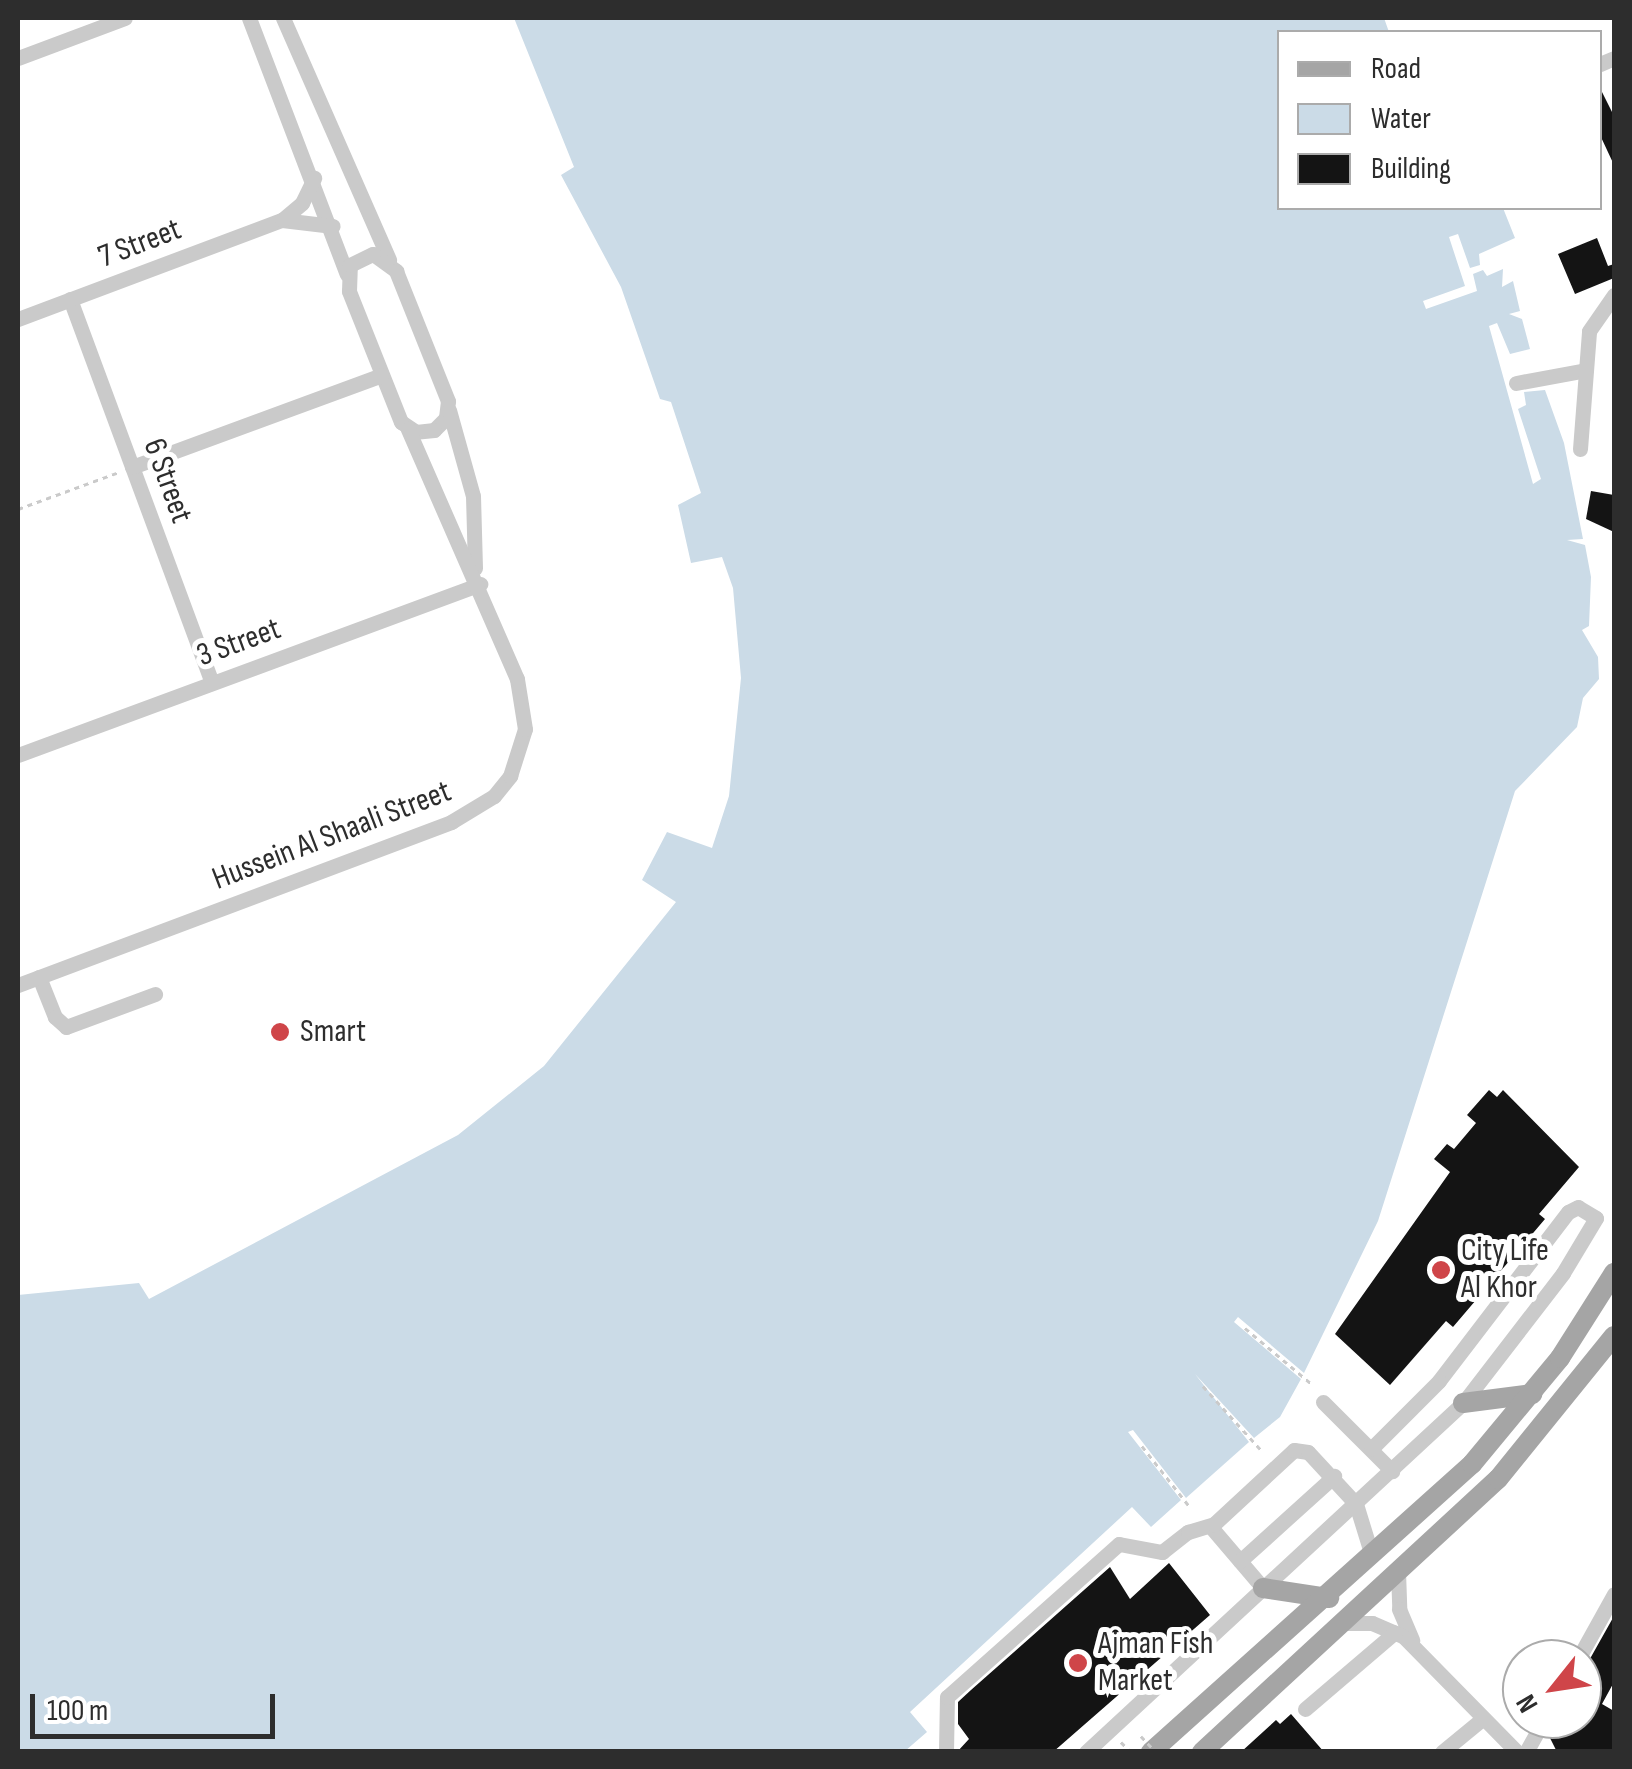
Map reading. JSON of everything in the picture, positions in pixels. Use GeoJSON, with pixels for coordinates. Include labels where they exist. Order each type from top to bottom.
{"type":"FeatureCollection","features":[{"type":"Feature","properties":{"kind":"main road"},"geometry":{"type":"LineString","coordinates":[[1149,1746],[1329,1598],[1450,1486],[1532,1394],[1614,1273]]}},
{"type":"Feature","properties":{"kind":"main road"},"geometry":{"type":"LineString","coordinates":[[1202,1752],[1527,1448],[1614,1336]]}},
{"type":"Feature","properties":{"kind":"main road"},"geometry":{"type":"LineString","coordinates":[[1463,1403],[1532,1394]]}},
{"type":"Feature","properties":{"kind":"main road"},"geometry":{"type":"LineString","coordinates":[[1263,1588],[1329,1598]]}},
{"type":"Feature","properties":{"kind":"street"},"geometry":{"type":"LineString","coordinates":[[18,58],[124,18]]}},
{"type":"Feature","properties":{"kind":"street","name":"Hussein Al Shaali Street"},"geometry":{"type":"LineString","coordinates":[[18,984],[451,822],[494,796],[520,753],[524,704],[477,578],[382,374],[333,226],[248,18]]}},
{"type":"Feature","properties":{"kind":"street","name":"Hussein Al Shaali Street"},"geometry":{"type":"LineString","coordinates":[[283,18],[389,260],[448,409],[473,496],[477,578]]}},
{"type":"Feature","properties":{"kind":"street"},"geometry":{"type":"LineString","coordinates":[[282,220],[302,203],[314,178]]}},
{"type":"Feature","properties":{"kind":"street","name":"7 Street"},"geometry":{"type":"LineString","coordinates":[[18,318],[282,220],[333,226]]}},
{"type":"Feature","properties":{"kind":"street"},"geometry":{"type":"LineString","coordinates":[[347,274],[364,255],[389,260]]}},
{"type":"Feature","properties":{"kind":"street"},"geometry":{"type":"LineString","coordinates":[[1580,449],[1592,321],[1614,295]]}},
{"type":"Feature","properties":{"kind":"street","name":"6 Street"},"geometry":{"type":"LineString","coordinates":[[70,299],[212,682]]}},
{"type":"Feature","properties":{"kind":"street"},"geometry":{"type":"LineString","coordinates":[[1516,383],[1586,370]]}},
{"type":"Feature","properties":{"kind":"street"},"geometry":{"type":"LineString","coordinates":[[132,467],[382,374]]}},
{"type":"Feature","properties":{"kind":"street"},"geometry":{"type":"LineString","coordinates":[[408,429],[434,430],[448,409]]}},
{"type":"Feature","properties":{"kind":"street","name":"3 Street"},"geometry":{"type":"LineString","coordinates":[[18,755],[477,578]]}},
{"type":"Feature","properties":{"kind":"street"},"geometry":{"type":"LineString","coordinates":[[39,976],[55,1017],[66,1027],[156,994]]}},
{"type":"Feature","properties":{"kind":"street"},"geometry":{"type":"LineString","coordinates":[[1086,1752],[1463,1403],[1563,1273],[1597,1223],[1594,1216],[1578,1207],[1568,1212],[1439,1382],[1370,1449]]}},
{"type":"Feature","properties":{"kind":"street"},"geometry":{"type":"LineString","coordinates":[[1323,1402],[1392,1470]]}},
{"type":"Feature","properties":{"kind":"street"},"geometry":{"type":"LineString","coordinates":[[946,1752],[947,1696],[1119,1544],[1158,1554],[1188,1532],[1210,1526],[1294,1450],[1308,1452],[1356,1504],[1372,1556]]}},
{"type":"Feature","properties":{"kind":"street"},"geometry":{"type":"LineString","coordinates":[[1240,1561],[1334,1476]]}},
{"type":"Feature","properties":{"kind":"street"},"geometry":{"type":"LineString","coordinates":[[1210,1526],[1263,1588]]}},
{"type":"Feature","properties":{"kind":"street"},"geometry":{"type":"LineString","coordinates":[[1398,1572],[1399,1609],[1420,1652]]}},
{"type":"Feature","properties":{"kind":"street"},"geometry":{"type":"LineString","coordinates":[[1589,1639],[1614,1594]]}},
{"type":"Feature","properties":{"kind":"street"},"geometry":{"type":"LineString","coordinates":[[1341,1623],[1372,1622],[1395,1632],[1420,1652],[1481,1720],[1517,1752]]}},
{"type":"Feature","properties":{"kind":"street"},"geometry":{"type":"LineString","coordinates":[[1305,1708],[1395,1632]]}},
{"type":"Feature","properties":{"kind":"street"},"geometry":{"type":"LineString","coordinates":[[1442,1752],[1481,1720]]}},
{"type":"Feature","properties":{"kind":"path"},"geometry":{"type":"LineString","coordinates":[[18,510],[132,467]]}},
{"type":"Feature","properties":{"kind":"path"},"geometry":{"type":"LineString","coordinates":[[1245,1328],[1313,1385]]}},
{"type":"Feature","properties":{"kind":"path"},"geometry":{"type":"LineString","coordinates":[[1203,1386],[1262,1451]]}},
{"type":"Feature","properties":{"kind":"path"},"geometry":{"type":"LineString","coordinates":[[1142,1446],[1190,1507]]}},
{"type":"Feature","properties":{"kind":"water"},"geometry":{"type":"Polygon","coordinates":[[[514,18],[1384,18],[1388,30],[1277,30],[1277,210],[1504,210],[1515,238],[1479,254],[1480,265],[1470,268],[1458,234],[1449,237],[1465,286],[1423,301],[1426,309],[1477,291],[1473,274],[1483,270],[1487,276],[1503,269],[1502,287],[1513,281],[1520,311],[1509,314],[1522,319],[1530,349],[1510,354],[1497,323],[1489,326],[1533,484],[1541,479],[1518,409],[1526,405],[1524,392],[1545,390],[1564,443],[1583,539],[1567,540],[1585,545],[1591,577],[1589,626],[1582,630],[1598,657],[1599,679],[1583,698],[1577,727],[1515,791],[1378,1221],[1304,1373],[1238,1317],[1234,1322],[1301,1379],[1280,1417],[1254,1438],[1195,1374],[1249,1442],[1186,1498],[1133,1430],[1128,1432],[1181,1500],[1151,1527],[1132,1507],[910,1712],[927,1732],[905,1751],[18,1752],[18,1295],[139,1283],[149,1299],[458,1135],[544,1066],[676,902],[642,880],[667,832],[712,848],[729,796],[741,678],[733,588],[722,557],[691,563],[678,505],[701,493],[671,402],[660,399],[621,287],[561,175],[574,167],[514,18]]]}},
{"type":"Feature","properties":{"kind":"building"},"geometry":{"type":"Polygon","coordinates":[[[1602,92],[1614,116],[1614,165],[1602,139],[1602,92]]]}},
{"type":"Feature","properties":{"kind":"building"},"geometry":{"type":"Polygon","coordinates":[[[1597,238],[1608,266],[1614,264],[1614,278],[1575,294],[1558,254],[1597,238]]]}},
{"type":"Feature","properties":{"kind":"building"},"geometry":{"type":"Polygon","coordinates":[[[1591,491],[1614,495],[1614,532],[1586,519],[1591,491]]]}},
{"type":"Feature","properties":{"kind":"building","name":"City Life Al Khor"},"geometry":{"type":"Polygon","coordinates":[[[1489,1090],[1497,1097],[1503,1090],[1579,1167],[1539,1214],[1545,1219],[1453,1327],[1446,1321],[1390,1385],[1335,1334],[1450,1172],[1434,1159],[1447,1144],[1454,1149],[1476,1123],[1467,1115],[1489,1090]]]}},
{"type":"Feature","properties":{"kind":"building","name":"Ajman Fish Market"},"geometry":{"type":"Polygon","coordinates":[[[1169,1563],[1210,1615],[1053,1752],[957,1752],[969,1739],[958,1724],[958,1702],[971,1690],[1110,1567],[1130,1599],[1169,1563]]]}},
{"type":"Feature","properties":{"kind":"building"},"geometry":{"type":"Polygon","coordinates":[[[1614,1616],[1614,1682],[1602,1704],[1602,1639],[1614,1616]]]}},
{"type":"Feature","properties":{"kind":"building"},"geometry":{"type":"Polygon","coordinates":[[[1602,1704],[1614,1711],[1614,1752],[1557,1752],[1550,1739],[1602,1739],[1602,1704]]]}},
{"type":"Feature","properties":{"kind":"building"},"geometry":{"type":"Polygon","coordinates":[[[1291,1714],[1324,1752],[1241,1752],[1276,1720],[1280,1724],[1291,1714]]]}},
{"type":"Feature","properties":{"kind":"place","name":"Smart"},"geometry":{"type":"Point","coordinates":[280,1032]}},
{"type":"Feature","properties":{"kind":"place","name":"City Life Al Khor"},"geometry":{"type":"Point","coordinates":[1441,1270]}},
{"type":"Feature","properties":{"kind":"place","name":"Ajman Fish Market"},"geometry":{"type":"Point","coordinates":[1078,1663]}}]}
